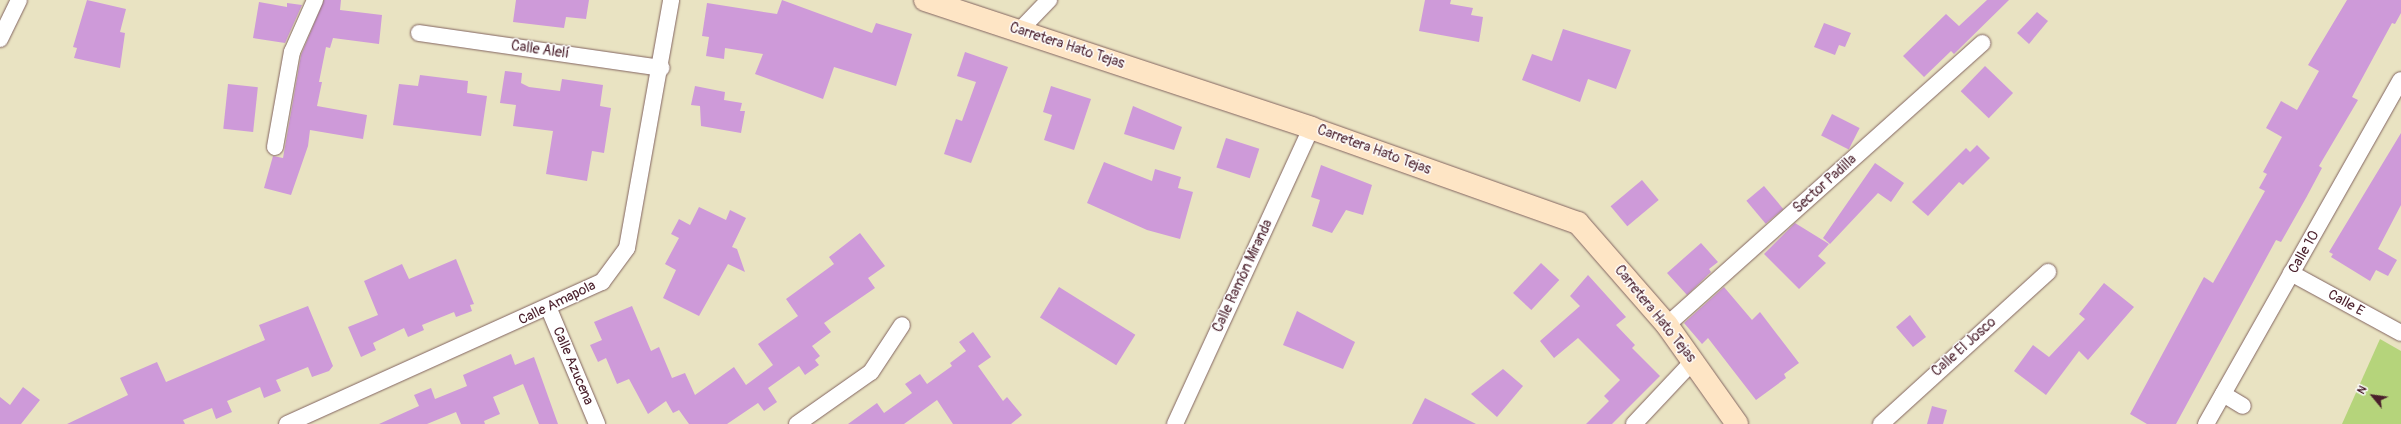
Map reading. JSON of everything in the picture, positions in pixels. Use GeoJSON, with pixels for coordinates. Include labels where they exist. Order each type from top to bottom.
{"type":"FeatureCollection","features":[{"type":"Feature","properties":{"kind":"street"},"geometry":{"type":"LineString","coordinates":[[0,39],[19,0]]}},
{"type":"Feature","properties":{"kind":"street"},"geometry":{"type":"LineString","coordinates":[[275,147],[292,52],[315,0]]}},
{"type":"Feature","properties":{"kind":"street","name":"Calle Amapola"},"geometry":{"type":"LineString","coordinates":[[287,424],[549,309],[602,282],[627,248],[661,68],[671,0]]}},
{"type":"Feature","properties":{"kind":"street","name":"Carretera Hato Tejas"},"geometry":{"type":"LineString","coordinates":[[925,0],[1020,30],[1311,128],[1578,223],[1667,325],[1694,360],[1737,424]]}},
{"type":"Feature","properties":{"kind":"street"},"geometry":{"type":"LineString","coordinates":[[1020,30],[1049,0]]}},
{"type":"Feature","properties":{"kind":"street","name":"Calle Alelí"},"geometry":{"type":"LineString","coordinates":[[419,33],[661,68]]}},
{"type":"Feature","properties":{"kind":"street","name":"Sector Padilla"},"geometry":{"type":"LineString","coordinates":[[1667,325],[1982,43]]}},
{"type":"Feature","properties":{"kind":"street","name":"Calle 10"},"geometry":{"type":"LineString","coordinates":[[2206,424],[2401,80]]}},
{"type":"Feature","properties":{"kind":"street","name":"Calle Ramón Miranda"},"geometry":{"type":"LineString","coordinates":[[1175,424],[1311,128]]}},
{"type":"Feature","properties":{"kind":"street","name":"Calle El Josco"},"geometry":{"type":"LineString","coordinates":[[1881,424],[2048,272]]}},
{"type":"Feature","properties":{"kind":"street","name":"Calle E"},"geometry":{"type":"LineString","coordinates":[[2291,273],[2401,333]]}},
{"type":"Feature","properties":{"kind":"street","name":"Calle Azucena"},"geometry":{"type":"LineString","coordinates":[[549,309],[597,424]]}},
{"type":"Feature","properties":{"kind":"street"},"geometry":{"type":"LineString","coordinates":[[797,424],[871,372],[902,325]]}},
{"type":"Feature","properties":{"kind":"street"},"geometry":{"type":"LineString","coordinates":[[1634,424],[1694,360]]}},
{"type":"Feature","properties":{"kind":"street"},"geometry":{"type":"LineString","coordinates":[[2223,394],[2244,406]]}},
{"type":"Feature","properties":{"kind":"green space"},"geometry":{"type":"Polygon","coordinates":[[[2380,339],[2401,351],[2401,424],[2342,424],[2380,339]]]}},
{"type":"Feature","properties":{"kind":"building"},"geometry":{"type":"Polygon","coordinates":[[[87,0],[126,9],[120,32],[125,33],[120,68],[74,58],[77,48],[73,47],[87,0]]]}},
{"type":"Feature","properties":{"kind":"building"},"geometry":{"type":"Polygon","coordinates":[[[324,0],[341,0],[340,10],[382,15],[379,44],[333,38],[330,48],[326,47],[319,82],[322,82],[317,106],[367,115],[363,139],[310,130],[308,146],[291,195],[264,188],[273,156],[283,158],[301,55],[324,0]]]}},
{"type":"Feature","properties":{"kind":"building"},"geometry":{"type":"Polygon","coordinates":[[[516,0],[589,0],[586,19],[566,17],[564,28],[513,22],[516,0]]]}},
{"type":"Feature","properties":{"kind":"building"},"geometry":{"type":"Polygon","coordinates":[[[782,0],[872,33],[876,23],[912,34],[896,86],[834,67],[823,99],[755,74],[763,54],[725,48],[724,59],[706,56],[709,37],[702,36],[707,3],[777,14],[782,0]]]}},
{"type":"Feature","properties":{"kind":"building"},"geometry":{"type":"Polygon","coordinates":[[[1425,0],[1451,0],[1450,4],[1473,8],[1471,15],[1483,17],[1479,42],[1419,31],[1425,0]]]}},
{"type":"Feature","properties":{"kind":"building"},"geometry":{"type":"Polygon","coordinates":[[[1987,0],[2009,0],[1954,54],[1951,51],[1924,77],[1903,56],[1946,14],[1959,26],[1987,0]]]}},
{"type":"Feature","properties":{"kind":"building"},"geometry":{"type":"Polygon","coordinates":[[[2347,0],[2401,0],[2401,13],[2395,24],[2392,23],[2352,97],[2358,100],[2319,166],[2322,168],[2306,198],[2281,242],[2276,240],[2176,424],[2147,424],[2130,414],[2204,277],[2213,283],[2265,191],[2259,188],[2267,174],[2263,172],[2282,137],[2266,128],[2281,101],[2297,110],[2319,71],[2308,65],[2347,0]]]}},
{"type":"Feature","properties":{"kind":"building"},"geometry":{"type":"Polygon","coordinates":[[[259,2],[287,7],[287,3],[302,5],[285,43],[253,38],[259,2]]]}},
{"type":"Feature","properties":{"kind":"building"},"geometry":{"type":"Polygon","coordinates":[[[2037,12],[2048,21],[2029,44],[2017,33],[2037,12]]]}},
{"type":"Feature","properties":{"kind":"building"},"geometry":{"type":"Polygon","coordinates":[[[1824,23],[1851,33],[1845,47],[1839,45],[1835,55],[1814,47],[1824,23]]]}},
{"type":"Feature","properties":{"kind":"building"},"geometry":{"type":"Polygon","coordinates":[[[1563,29],[1631,50],[1616,89],[1588,79],[1580,102],[1522,80],[1532,54],[1552,61],[1563,29]]]}},
{"type":"Feature","properties":{"kind":"building"},"geometry":{"type":"Polygon","coordinates":[[[965,52],[1008,67],[971,163],[944,154],[956,119],[962,121],[976,82],[957,76],[965,52]]]}},
{"type":"Feature","properties":{"kind":"building"},"geometry":{"type":"Polygon","coordinates":[[[1985,66],[2013,93],[1989,118],[1961,91],[1985,66]]]}},
{"type":"Feature","properties":{"kind":"building"},"geometry":{"type":"Polygon","coordinates":[[[505,71],[522,73],[521,83],[529,87],[560,91],[562,79],[603,85],[600,106],[611,108],[604,153],[592,151],[587,181],[546,174],[553,131],[513,126],[516,105],[500,103],[505,71]]]}},
{"type":"Feature","properties":{"kind":"building"},"geometry":{"type":"Polygon","coordinates":[[[420,75],[468,81],[467,93],[487,96],[481,136],[393,125],[399,84],[418,86],[420,75]]]}},
{"type":"Feature","properties":{"kind":"building"},"geometry":{"type":"Polygon","coordinates":[[[228,84],[258,87],[253,132],[223,129],[228,84]]]}},
{"type":"Feature","properties":{"kind":"building"},"geometry":{"type":"Polygon","coordinates":[[[695,86],[725,92],[724,100],[742,103],[740,111],[745,111],[741,133],[701,126],[700,106],[691,105],[695,86]]]}},
{"type":"Feature","properties":{"kind":"building"},"geometry":{"type":"Polygon","coordinates":[[[1051,86],[1091,99],[1074,150],[1044,140],[1052,115],[1043,112],[1051,86]]]}},
{"type":"Feature","properties":{"kind":"building"},"geometry":{"type":"Polygon","coordinates":[[[1133,106],[1182,127],[1174,150],[1124,134],[1133,106]]]}},
{"type":"Feature","properties":{"kind":"building"},"geometry":{"type":"Polygon","coordinates":[[[1832,114],[1860,128],[1849,149],[1821,135],[1832,114]]]}},
{"type":"Feature","properties":{"kind":"building"},"geometry":{"type":"Polygon","coordinates":[[[2401,133],[2401,205],[2378,249],[2397,260],[2388,276],[2376,270],[2370,281],[2331,257],[2333,254],[2329,252],[2401,133]]]}},
{"type":"Feature","properties":{"kind":"building"},"geometry":{"type":"Polygon","coordinates":[[[1226,138],[1259,149],[1250,178],[1216,167],[1226,138]]]}},
{"type":"Feature","properties":{"kind":"building"},"geometry":{"type":"Polygon","coordinates":[[[1977,145],[1990,158],[1963,185],[1959,182],[1928,216],[1912,202],[1966,148],[1970,152],[1977,145]]]}},
{"type":"Feature","properties":{"kind":"building"},"geometry":{"type":"Polygon","coordinates":[[[1104,162],[1152,181],[1155,169],[1181,177],[1178,188],[1193,192],[1180,239],[1147,230],[1087,203],[1104,162]]]}},
{"type":"Feature","properties":{"kind":"building"},"geometry":{"type":"Polygon","coordinates":[[[1875,163],[1904,183],[1891,202],[1878,193],[1830,244],[1823,238],[1875,163]]]}},
{"type":"Feature","properties":{"kind":"building"},"geometry":{"type":"Polygon","coordinates":[[[1321,165],[1372,185],[1363,215],[1346,210],[1332,233],[1312,226],[1320,200],[1311,197],[1321,165]]]}},
{"type":"Feature","properties":{"kind":"building"},"geometry":{"type":"Polygon","coordinates":[[[1642,180],[1659,200],[1627,226],[1611,206],[1642,180]]]}},
{"type":"Feature","properties":{"kind":"building"},"geometry":{"type":"Polygon","coordinates":[[[1764,186],[1783,209],[1766,224],[1746,201],[1764,186]]]}},
{"type":"Feature","properties":{"kind":"building"},"geometry":{"type":"Polygon","coordinates":[[[699,207],[726,220],[730,210],[746,218],[732,247],[737,249],[745,272],[728,264],[699,316],[663,298],[676,270],[665,264],[679,238],[671,234],[679,219],[690,225],[699,207]]]}},
{"type":"Feature","properties":{"kind":"building"},"geometry":{"type":"Polygon","coordinates":[[[1795,223],[1829,244],[1818,256],[1826,263],[1799,289],[1764,254],[1795,223]]]}},
{"type":"Feature","properties":{"kind":"building"},"geometry":{"type":"Polygon","coordinates":[[[860,233],[885,266],[868,278],[875,288],[824,323],[831,332],[812,346],[820,356],[815,360],[819,365],[805,375],[799,366],[768,388],[777,402],[764,411],[758,403],[727,424],[689,424],[679,410],[673,413],[666,401],[648,414],[629,379],[617,384],[606,358],[598,362],[590,345],[602,340],[594,322],[632,306],[651,351],[659,347],[672,378],[685,373],[695,395],[734,367],[746,385],[773,365],[758,344],[798,316],[786,299],[834,264],[829,257],[860,233]]]}},
{"type":"Feature","properties":{"kind":"building"},"geometry":{"type":"Polygon","coordinates":[[[1701,243],[1718,262],[1709,269],[1711,272],[1687,295],[1667,273],[1701,243]]]}},
{"type":"Feature","properties":{"kind":"building"},"geometry":{"type":"Polygon","coordinates":[[[456,259],[474,304],[470,305],[472,311],[456,317],[454,312],[422,325],[424,330],[408,337],[404,328],[373,343],[376,350],[361,357],[348,327],[378,315],[364,281],[402,264],[409,279],[456,259]]]}},
{"type":"Feature","properties":{"kind":"building"},"geometry":{"type":"Polygon","coordinates":[[[1541,263],[1559,280],[1531,310],[1513,293],[1541,263]]]}},
{"type":"Feature","properties":{"kind":"building"},"geometry":{"type":"Polygon","coordinates":[[[1588,275],[1626,317],[1616,325],[1635,345],[1632,348],[1660,376],[1612,424],[1586,424],[1609,401],[1604,396],[1620,380],[1578,338],[1554,358],[1540,341],[1580,306],[1570,296],[1588,275]]]}},
{"type":"Feature","properties":{"kind":"building"},"geometry":{"type":"Polygon","coordinates":[[[2104,283],[2134,307],[2088,360],[2079,351],[2046,395],[2014,371],[2033,345],[2049,357],[2085,319],[2079,314],[2104,283]]]}},
{"type":"Feature","properties":{"kind":"building"},"geometry":{"type":"Polygon","coordinates":[[[1059,287],[1135,335],[1116,365],[1040,318],[1059,287]]]}},
{"type":"Feature","properties":{"kind":"building"},"geometry":{"type":"Polygon","coordinates":[[[1724,287],[1752,320],[1760,312],[1799,363],[1784,374],[1786,378],[1756,400],[1708,338],[1702,344],[1684,323],[1724,287]]]}},
{"type":"Feature","properties":{"kind":"building"},"geometry":{"type":"Polygon","coordinates":[[[308,306],[333,366],[329,371],[312,377],[308,367],[276,380],[281,391],[264,398],[260,387],[227,401],[232,412],[216,419],[212,408],[183,420],[185,424],[67,424],[128,395],[120,378],[157,362],[166,382],[265,340],[259,325],[308,306]]]}},
{"type":"Feature","properties":{"kind":"building"},"geometry":{"type":"Polygon","coordinates":[[[1297,311],[1355,342],[1343,369],[1283,345],[1297,311]]]}},
{"type":"Feature","properties":{"kind":"building"},"geometry":{"type":"Polygon","coordinates":[[[1910,315],[1926,337],[1913,347],[1896,327],[1910,315]]]}},
{"type":"Feature","properties":{"kind":"building"},"geometry":{"type":"Polygon","coordinates":[[[973,332],[991,357],[978,366],[1003,401],[1007,397],[1022,415],[1011,424],[953,424],[937,400],[904,424],[848,424],[877,403],[884,413],[912,393],[905,384],[920,374],[927,384],[952,366],[950,363],[966,351],[959,342],[973,332]]]}},
{"type":"Feature","properties":{"kind":"building"},"geometry":{"type":"Polygon","coordinates":[[[511,354],[515,365],[534,357],[558,424],[539,424],[523,384],[493,397],[500,414],[484,421],[485,424],[461,424],[456,412],[427,424],[379,424],[419,406],[414,395],[431,388],[435,399],[467,386],[463,375],[511,354]]]}},
{"type":"Feature","properties":{"kind":"building"},"geometry":{"type":"Polygon","coordinates":[[[1503,369],[1523,386],[1497,417],[1471,394],[1503,369]]]}},
{"type":"Feature","properties":{"kind":"building"},"geometry":{"type":"Polygon","coordinates":[[[23,387],[40,400],[21,424],[0,424],[0,397],[10,405],[23,387]]]}},
{"type":"Feature","properties":{"kind":"building"},"geometry":{"type":"Polygon","coordinates":[[[1425,398],[1476,424],[1412,424],[1425,398]]]}},
{"type":"Feature","properties":{"kind":"building"},"geometry":{"type":"Polygon","coordinates":[[[1932,406],[1947,410],[1943,424],[1927,424],[1932,406]]]}}]}
